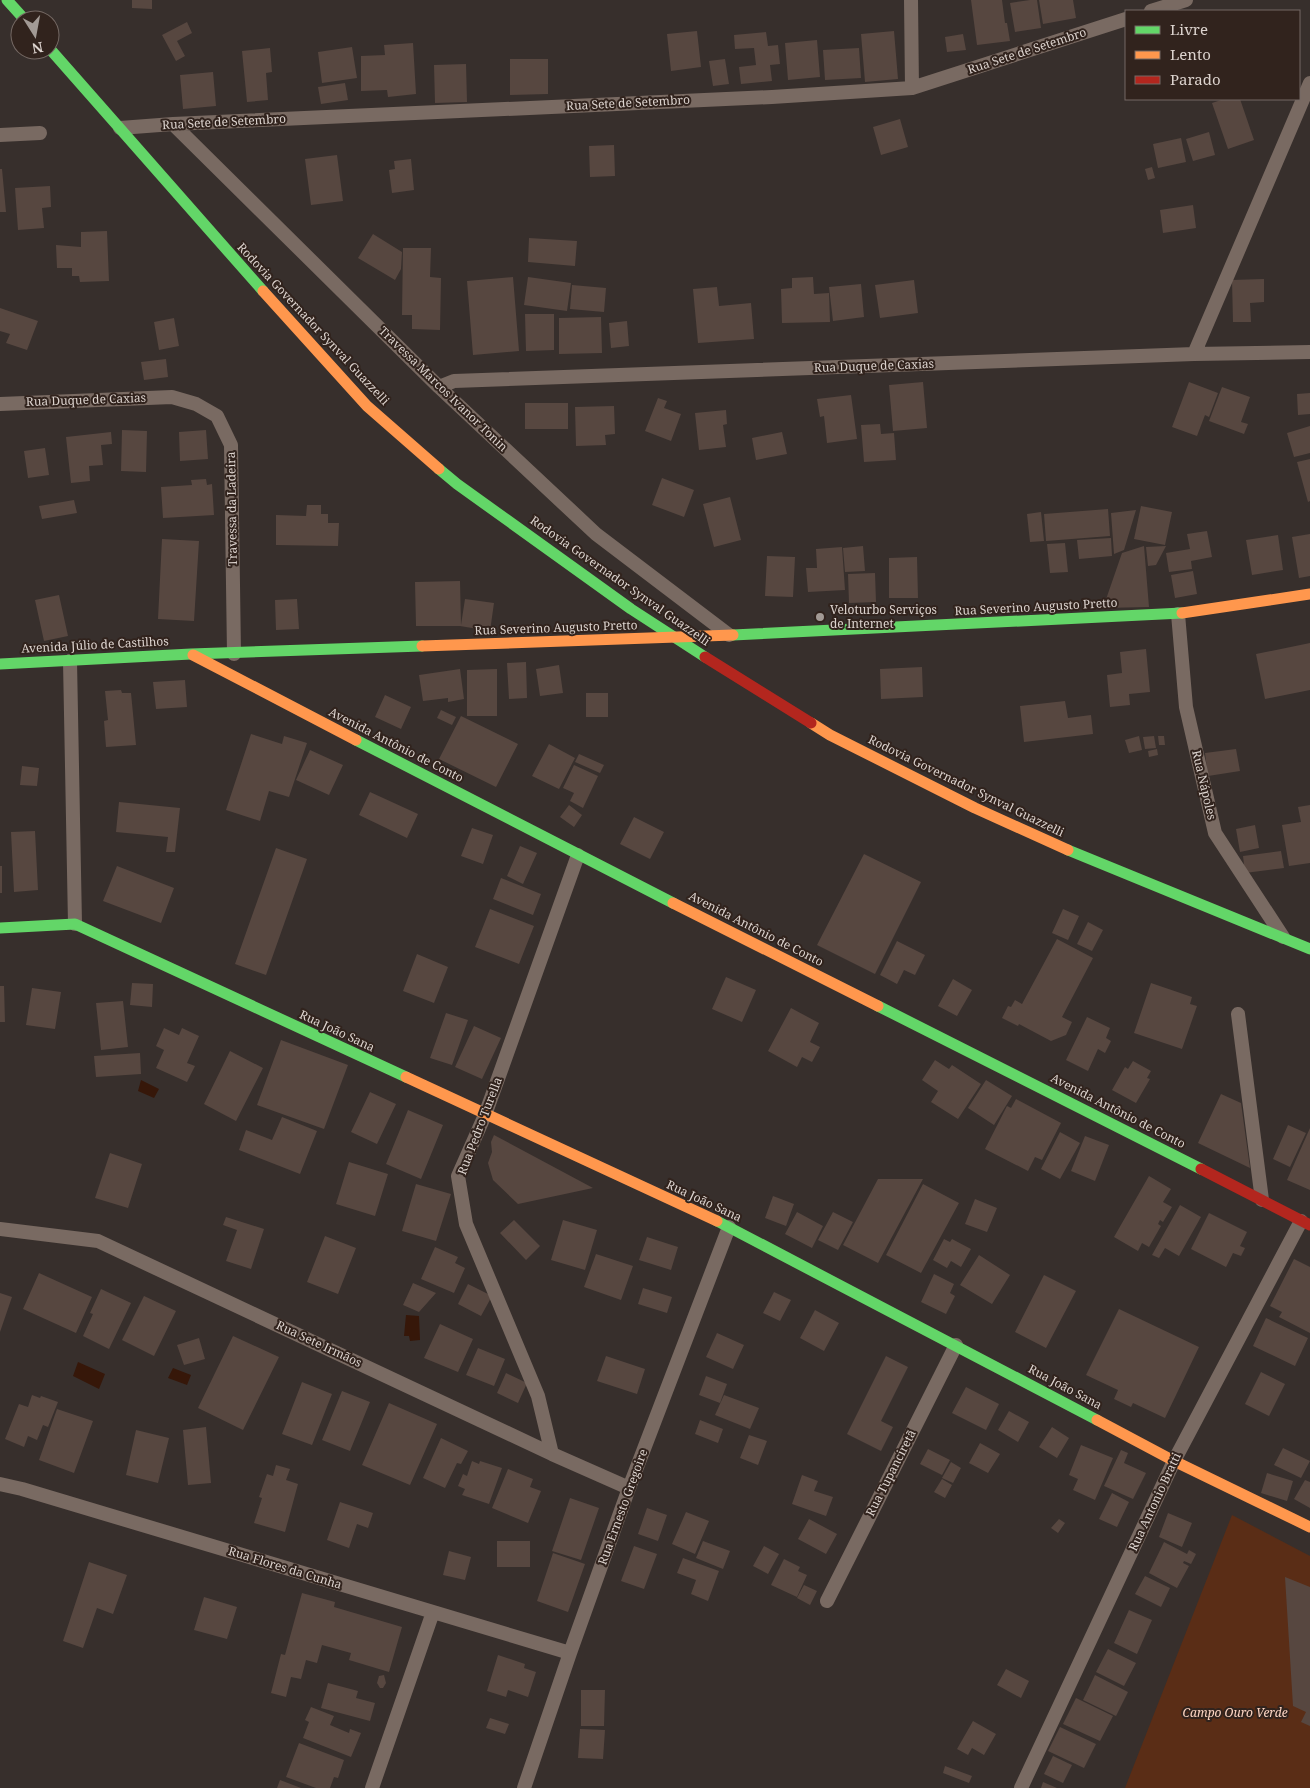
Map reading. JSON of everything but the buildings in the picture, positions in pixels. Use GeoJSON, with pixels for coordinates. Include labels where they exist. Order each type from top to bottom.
{"type":"FeatureCollection","features":[{"type":"Feature","properties":{"kind":"street"},"geometry":{"type":"LineString","coordinates":[[7,0],[16,10]]}},
{"type":"Feature","properties":{"kind":"street"},"geometry":{"type":"LineString","coordinates":[[911,0],[912,88]]}},
{"type":"Feature","properties":{"kind":"street"},"geometry":{"type":"LineString","coordinates":[[1154,10],[1186,0]]}},
{"type":"Feature","properties":{"kind":"street","name":"Rua Sete de Setembro"},"geometry":{"type":"LineString","coordinates":[[120,128],[772,97],[912,88],[1125,19]]}},
{"type":"Feature","properties":{"kind":"street","name":"Rodovia Governador Synval Guazzelli"},"geometry":{"type":"LineString","coordinates":[[60,59],[272,302],[367,406],[457,484],[631,609],[830,735],[1042,840],[1310,949]]}},
{"type":"Feature","properties":{"kind":"street"},"geometry":{"type":"LineString","coordinates":[[1194,354],[1310,83]]}},
{"type":"Feature","properties":{"kind":"street","name":"Travessa Marcos Ivanor Tonin"},"geometry":{"type":"LineString","coordinates":[[173,124],[439,388],[596,534],[729,635]]}},
{"type":"Feature","properties":{"kind":"street"},"geometry":{"type":"LineString","coordinates":[[0,135],[40,133]]}},
{"type":"Feature","properties":{"kind":"street","name":"Rua Duque de Caxias"},"geometry":{"type":"LineString","coordinates":[[439,388],[454,381],[1194,354],[1310,352]]}},
{"type":"Feature","properties":{"kind":"street","name":"Rua Duque de Caxias"},"geometry":{"type":"LineString","coordinates":[[0,404],[172,397]]}},
{"type":"Feature","properties":{"kind":"street","name":"Travessa da Ladeira"},"geometry":{"type":"LineString","coordinates":[[172,397],[196,404],[217,416],[231,445],[234,654]]}},
{"type":"Feature","properties":{"kind":"street","name":"Rua Severino Augusto Pretto"},"geometry":{"type":"LineString","coordinates":[[191,654],[234,654],[729,635],[1178,614],[1310,594]]}},
{"type":"Feature","properties":{"kind":"street","name":"Rua Nápoles"},"geometry":{"type":"LineString","coordinates":[[1178,614],[1186,707],[1215,832],[1283,937]]}},
{"type":"Feature","properties":{"kind":"street","name":"Avenida Júlio de Castilhos"},"geometry":{"type":"LineString","coordinates":[[0,664],[191,654]]}},
{"type":"Feature","properties":{"kind":"street","name":"Avenida Antônio de Conto"},"geometry":{"type":"LineString","coordinates":[[191,654],[578,855],[1306,1223]]}},
{"type":"Feature","properties":{"kind":"street"},"geometry":{"type":"LineString","coordinates":[[0,928],[75,924],[70,661]]}},
{"type":"Feature","properties":{"kind":"street","name":"Rua Pedro Turella"},"geometry":{"type":"LineString","coordinates":[[552,1454],[538,1396],[466,1224],[458,1176],[485,1115],[578,855]]}},
{"type":"Feature","properties":{"kind":"street","name":"Rua João Sana"},"geometry":{"type":"LineString","coordinates":[[75,924],[729,1227],[1174,1461],[1310,1527]]}},
{"type":"Feature","properties":{"kind":"street"},"geometry":{"type":"LineString","coordinates":[[1238,1014],[1262,1200]]}},
{"type":"Feature","properties":{"kind":"street","name":"Rua Antonio Bratti"},"geometry":{"type":"LineString","coordinates":[[1021,1788],[1174,1461],[1306,1223]]}},
{"type":"Feature","properties":{"kind":"street","name":"Rua Ernesto Gregoire"},"geometry":{"type":"LineString","coordinates":[[524,1788],[629,1488],[729,1227]]}},
{"type":"Feature","properties":{"kind":"street","name":"Rua Sete Irmãos"},"geometry":{"type":"LineString","coordinates":[[0,1229],[98,1241],[552,1454],[629,1488]]}},
{"type":"Feature","properties":{"kind":"street","name":"Rua Tupanciretã"},"geometry":{"type":"LineString","coordinates":[[827,1601],[956,1345]]}},
{"type":"Feature","properties":{"kind":"street","name":"Rua Flores da Cunha"},"geometry":{"type":"LineString","coordinates":[[0,1484],[570,1653]]}},
{"type":"Feature","properties":{"kind":"street"},"geometry":{"type":"LineString","coordinates":[[372,1788],[433,1612]]}},
{"type":"Feature","properties":{"kind":"green space","name":"Campo Ouro Verde"},"geometry":{"type":"Polygon","coordinates":[[[1232,1515],[1310,1556],[1310,1788],[1125,1788],[1232,1515]]]}},
{"type":"Feature","properties":{"kind":"shaded area"},"geometry":{"type":"Polygon","coordinates":[[[141,1080],[159,1089],[154,1098],[138,1091],[141,1080]]]}},
{"type":"Feature","properties":{"kind":"shaded area"},"geometry":{"type":"Polygon","coordinates":[[[406,1315],[419,1316],[420,1340],[410,1341],[409,1336],[404,1336],[406,1315]]]}},
{"type":"Feature","properties":{"kind":"shaded area"},"geometry":{"type":"Polygon","coordinates":[[[78,1362],[105,1374],[99,1389],[73,1376],[78,1362]]]}},
{"type":"Feature","properties":{"kind":"shaded area"},"geometry":{"type":"Polygon","coordinates":[[[173,1368],[191,1375],[187,1385],[168,1378],[173,1368]]]}},
{"type":"Feature","properties":{"kind":"traffic: fast"},"geometry":{"type":"LineString","coordinates":[[7,0],[16,10]]}},
{"type":"Feature","properties":{"kind":"traffic: fast"},"geometry":{"type":"LineString","coordinates":[[60,60],[263,291]]}},
{"type":"Feature","properties":{"kind":"traffic: fast"},"geometry":{"type":"LineString","coordinates":[[439,469],[457,484],[631,609],[705,657]]}},
{"type":"Feature","properties":{"kind":"traffic: fast"},"geometry":{"type":"LineString","coordinates":[[733,635],[1182,613]]}},
{"type":"Feature","properties":{"kind":"traffic: fast"},"geometry":{"type":"LineString","coordinates":[[0,664],[191,654],[422,646]]}},
{"type":"Feature","properties":{"kind":"traffic: fast"},"geometry":{"type":"LineString","coordinates":[[356,740],[673,903]]}},
{"type":"Feature","properties":{"kind":"traffic: fast"},"geometry":{"type":"LineString","coordinates":[[1068,850],[1310,949]]}},
{"type":"Feature","properties":{"kind":"traffic: fast"},"geometry":{"type":"LineString","coordinates":[[0,928],[75,924],[406,1077]]}},
{"type":"Feature","properties":{"kind":"traffic: fast"},"geometry":{"type":"LineString","coordinates":[[878,1006],[1201,1169]]}},
{"type":"Feature","properties":{"kind":"traffic: fast"},"geometry":{"type":"LineString","coordinates":[[717,1221],[1097,1420]]}},
{"type":"Feature","properties":{"kind":"traffic: slow"},"geometry":{"type":"LineString","coordinates":[[263,291],[367,406],[439,469]]}},
{"type":"Feature","properties":{"kind":"traffic: slow"},"geometry":{"type":"LineString","coordinates":[[1182,613],[1310,594]]}},
{"type":"Feature","properties":{"kind":"traffic: slow"},"geometry":{"type":"LineString","coordinates":[[422,646],[733,635]]}},
{"type":"Feature","properties":{"kind":"traffic: slow"},"geometry":{"type":"LineString","coordinates":[[193,655],[356,740]]}},
{"type":"Feature","properties":{"kind":"traffic: slow"},"geometry":{"type":"LineString","coordinates":[[811,723],[830,735],[975,808],[1068,850]]}},
{"type":"Feature","properties":{"kind":"traffic: slow"},"geometry":{"type":"LineString","coordinates":[[673,903],[878,1006]]}},
{"type":"Feature","properties":{"kind":"traffic: slow"},"geometry":{"type":"LineString","coordinates":[[406,1077],[717,1221]]}},
{"type":"Feature","properties":{"kind":"traffic: slow"},"geometry":{"type":"LineString","coordinates":[[1097,1420],[1174,1461],[1310,1527]]}},
{"type":"Feature","properties":{"kind":"traffic: jam"},"geometry":{"type":"LineString","coordinates":[[705,657],[811,723]]}},
{"type":"Feature","properties":{"kind":"traffic: jam"},"geometry":{"type":"LineString","coordinates":[[1201,1169],[1310,1225]]}},
{"type":"Feature","properties":{"kind":"place","name":"Veloturbo Serviços de Internet"},"geometry":{"type":"Point","coordinates":[820,617]}}]}
